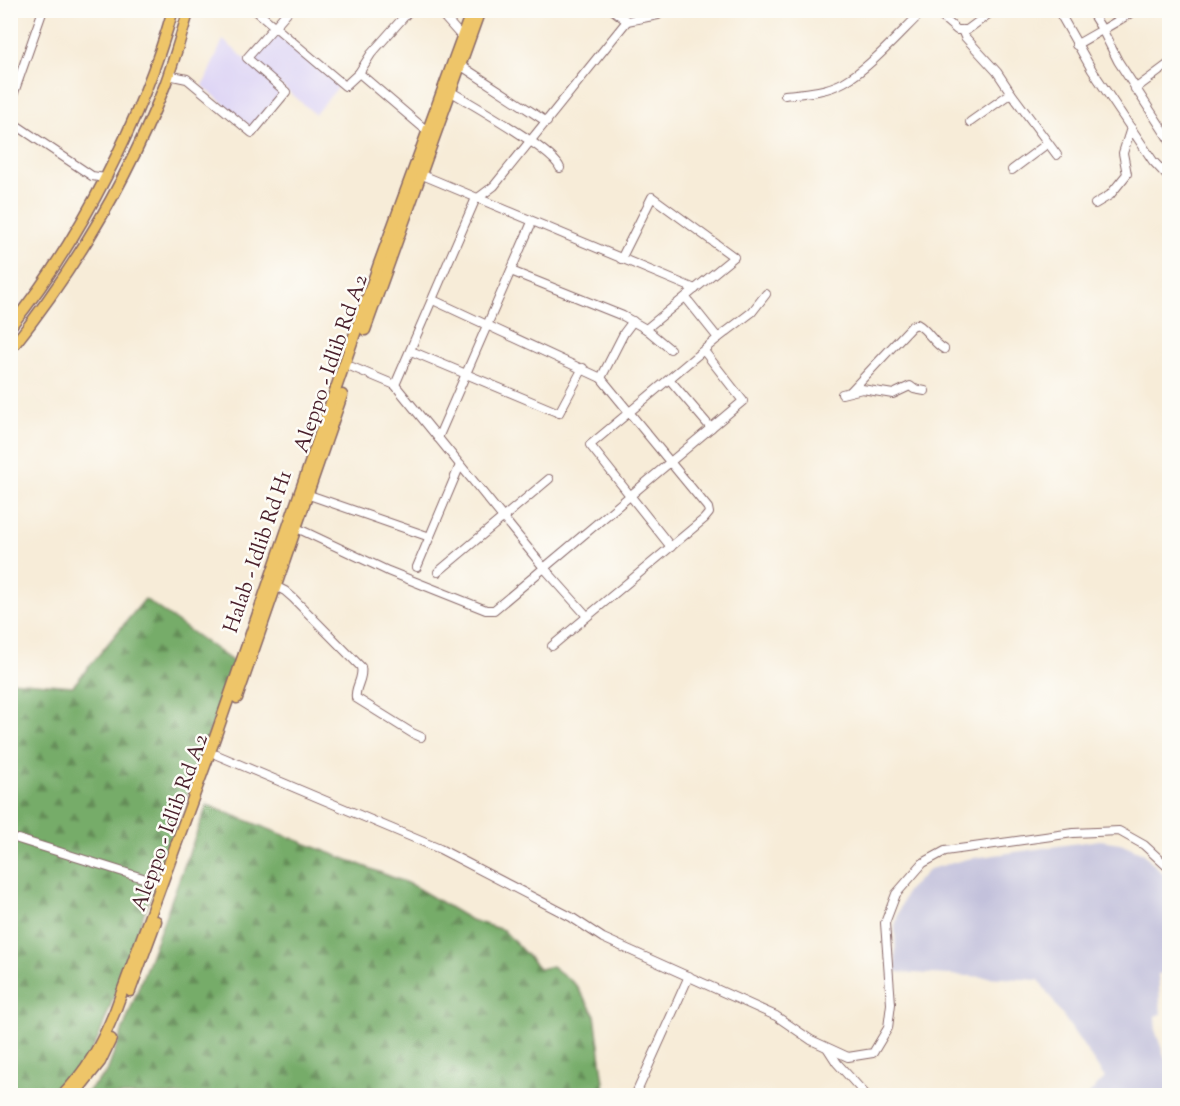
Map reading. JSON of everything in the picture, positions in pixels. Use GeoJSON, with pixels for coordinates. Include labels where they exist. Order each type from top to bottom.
{"type":"FeatureCollection","features":[{"type":"Feature","properties":{"kind":"highway"},"geometry":{"type":"LineString","coordinates":[[10,327],[46,278],[105,178],[150,80],[173,10]]}},
{"type":"Feature","properties":{"kind":"highway"},"geometry":{"type":"LineString","coordinates":[[10,350],[62,283],[92,233],[135,152],[168,75],[189,10]]}},
{"type":"Feature","properties":{"kind":"highway"},"geometry":{"type":"LineString","coordinates":[[349,366],[427,131],[472,10]]}},
{"type":"Feature","properties":{"kind":"highway","name":"Aleppo - Idlib Rd A2"},"geometry":{"type":"LineString","coordinates":[[73,1095],[89,1078],[107,1049],[143,958],[349,366],[480,10]]}},
{"type":"Feature","properties":{"kind":"highway"},"geometry":{"type":"LineString","coordinates":[[62,1095],[79,1078],[102,1043],[214,754]]}},
{"type":"Feature","properties":{"kind":"street"},"geometry":{"type":"LineString","coordinates":[[10,104],[43,10]]}},
{"type":"Feature","properties":{"kind":"street"},"geometry":{"type":"LineString","coordinates":[[255,10],[345,86],[359,73],[370,54],[410,10]]}},
{"type":"Feature","properties":{"kind":"street"},"geometry":{"type":"LineString","coordinates":[[168,75],[187,78],[252,133],[286,92],[247,58],[289,10]]}},
{"type":"Feature","properties":{"kind":"street"},"geometry":{"type":"LineString","coordinates":[[438,10],[462,37]]}},
{"type":"Feature","properties":{"kind":"street"},"geometry":{"type":"LineString","coordinates":[[612,10],[627,21]]}},
{"type":"Feature","properties":{"kind":"street"},"geometry":{"type":"LineString","coordinates":[[395,385],[477,198],[494,186],[627,21],[658,15],[663,10]]}},
{"type":"Feature","properties":{"kind":"street"},"geometry":{"type":"LineString","coordinates":[[785,95],[812,93],[843,83],[859,73],[924,10]]}},
{"type":"Feature","properties":{"kind":"street"},"geometry":{"type":"LineString","coordinates":[[934,10],[957,30],[967,30],[994,10]]}},
{"type":"Feature","properties":{"kind":"street"},"geometry":{"type":"LineString","coordinates":[[1058,10],[1076,45],[1131,128],[1153,161],[1168,175]]}},
{"type":"Feature","properties":{"kind":"street"},"geometry":{"type":"LineString","coordinates":[[1090,10],[1135,89],[1170,141]]}},
{"type":"Feature","properties":{"kind":"street"},"geometry":{"type":"LineString","coordinates":[[1076,45],[1135,10]]}},
{"type":"Feature","properties":{"kind":"street"},"geometry":{"type":"LineString","coordinates":[[962,30],[965,37],[997,72],[1058,155]]}},
{"type":"Feature","properties":{"kind":"street"},"geometry":{"type":"LineString","coordinates":[[1135,89],[1170,63]]}},
{"type":"Feature","properties":{"kind":"street"},"geometry":{"type":"LineString","coordinates":[[460,65],[547,122]]}},
{"type":"Feature","properties":{"kind":"street"},"geometry":{"type":"LineString","coordinates":[[359,73],[427,131]]}},
{"type":"Feature","properties":{"kind":"street"},"geometry":{"type":"LineString","coordinates":[[450,91],[531,142],[558,161],[560,168]]}},
{"type":"Feature","properties":{"kind":"street"},"geometry":{"type":"LineString","coordinates":[[970,122],[1011,93]]}},
{"type":"Feature","properties":{"kind":"street"},"geometry":{"type":"LineString","coordinates":[[10,121],[92,176],[105,178]]}},
{"type":"Feature","properties":{"kind":"street"},"geometry":{"type":"LineString","coordinates":[[1095,204],[1110,195],[1127,174],[1123,153],[1131,128]]}},
{"type":"Feature","properties":{"kind":"street"},"geometry":{"type":"LineString","coordinates":[[1012,170],[1048,143]]}},
{"type":"Feature","properties":{"kind":"street"},"geometry":{"type":"LineString","coordinates":[[420,174],[695,289]]}},
{"type":"Feature","properties":{"kind":"street"},"geometry":{"type":"LineString","coordinates":[[621,259],[652,197],[734,257],[646,329]]}},
{"type":"Feature","properties":{"kind":"street"},"geometry":{"type":"LineString","coordinates":[[438,438],[532,222]]}},
{"type":"Feature","properties":{"kind":"street"},"geometry":{"type":"LineString","coordinates":[[511,271],[633,321],[670,349]]}},
{"type":"Feature","properties":{"kind":"street"},"geometry":{"type":"LineString","coordinates":[[671,547],[590,445],[752,312],[766,294]]}},
{"type":"Feature","properties":{"kind":"street"},"geometry":{"type":"LineString","coordinates":[[686,298],[718,338]]}},
{"type":"Feature","properties":{"kind":"street"},"geometry":{"type":"LineString","coordinates":[[433,300],[601,378],[708,508],[704,519],[552,646]]}},
{"type":"Feature","properties":{"kind":"street"},"geometry":{"type":"LineString","coordinates":[[601,378],[624,333],[633,321]]}},
{"type":"Feature","properties":{"kind":"street"},"geometry":{"type":"LineString","coordinates":[[851,391],[912,326],[917,324],[922,326],[944,349]]}},
{"type":"Feature","properties":{"kind":"street"},"geometry":{"type":"LineString","coordinates":[[411,351],[559,413],[583,368]]}},
{"type":"Feature","properties":{"kind":"street"},"geometry":{"type":"LineString","coordinates":[[301,530],[388,572],[486,610],[494,610],[742,401],[704,351]]}},
{"type":"Feature","properties":{"kind":"street"},"geometry":{"type":"LineString","coordinates":[[349,366],[395,385],[544,569],[587,616]]}},
{"type":"Feature","properties":{"kind":"street"},"geometry":{"type":"LineString","coordinates":[[670,380],[711,428]]}},
{"type":"Feature","properties":{"kind":"street"},"geometry":{"type":"LineString","coordinates":[[842,394],[862,389],[893,394],[910,386],[925,391]]}},
{"type":"Feature","properties":{"kind":"street"},"geometry":{"type":"LineString","coordinates":[[417,567],[460,465]]}},
{"type":"Feature","properties":{"kind":"street"},"geometry":{"type":"LineString","coordinates":[[438,572],[549,478]]}},
{"type":"Feature","properties":{"kind":"street"},"geometry":{"type":"LineString","coordinates":[[312,496],[430,537]]}},
{"type":"Feature","properties":{"kind":"street"},"geometry":{"type":"LineString","coordinates":[[272,585],[293,598],[361,668],[363,673],[355,693],[356,698],[412,733],[422,736]]}},
{"type":"Feature","properties":{"kind":"street"},"geometry":{"type":"LineString","coordinates":[[214,754],[440,849],[571,917],[603,938],[776,1016],[811,1040],[848,1057],[873,1053],[888,1028],[891,1004],[885,923],[896,894],[923,863],[945,851],[1072,833],[1119,831],[1144,845],[1170,869]]}},
{"type":"Feature","properties":{"kind":"street"},"geometry":{"type":"LineString","coordinates":[[18,839],[162,884]]}},
{"type":"Feature","properties":{"kind":"street"},"geometry":{"type":"LineString","coordinates":[[635,1095],[689,976]]}},
{"type":"Feature","properties":{"kind":"street"},"geometry":{"type":"LineString","coordinates":[[827,1047],[837,1063],[867,1095]]}},
{"type":"Feature","properties":{"kind":"shaded area"},"geometry":{"type":"Polygon","coordinates":[[[274,31],[339,86],[315,114],[250,59],[274,31]]]}},
{"type":"Feature","properties":{"kind":"shaded area"},"geometry":{"type":"Polygon","coordinates":[[[223,40],[281,89],[282,93],[252,128],[203,86],[223,40]]]}},
{"type":"Feature","properties":{"kind":"shaded area"},"geometry":{"type":"Polygon","coordinates":[[[1100,840],[1120,843],[1143,853],[1169,880],[1169,973],[1158,974],[1161,1014],[1155,1016],[1156,1033],[1169,1065],[1169,1095],[1088,1095],[1105,1078],[1039,980],[896,972],[895,926],[899,911],[907,891],[930,869],[967,859],[1100,840]]]}},
{"type":"Feature","properties":{"kind":"green space"},"geometry":{"type":"Polygon","coordinates":[[[145,599],[235,663],[99,1037],[80,1071],[56,1095],[11,1095],[10,681],[73,686],[145,599]]]}},
{"type":"Feature","properties":{"kind":"green space"},"geometry":{"type":"Polygon","coordinates":[[[207,805],[412,885],[471,920],[503,930],[540,969],[552,966],[575,984],[595,1015],[605,1090],[589,1096],[84,1095],[107,1072],[207,805]]]}}]}
